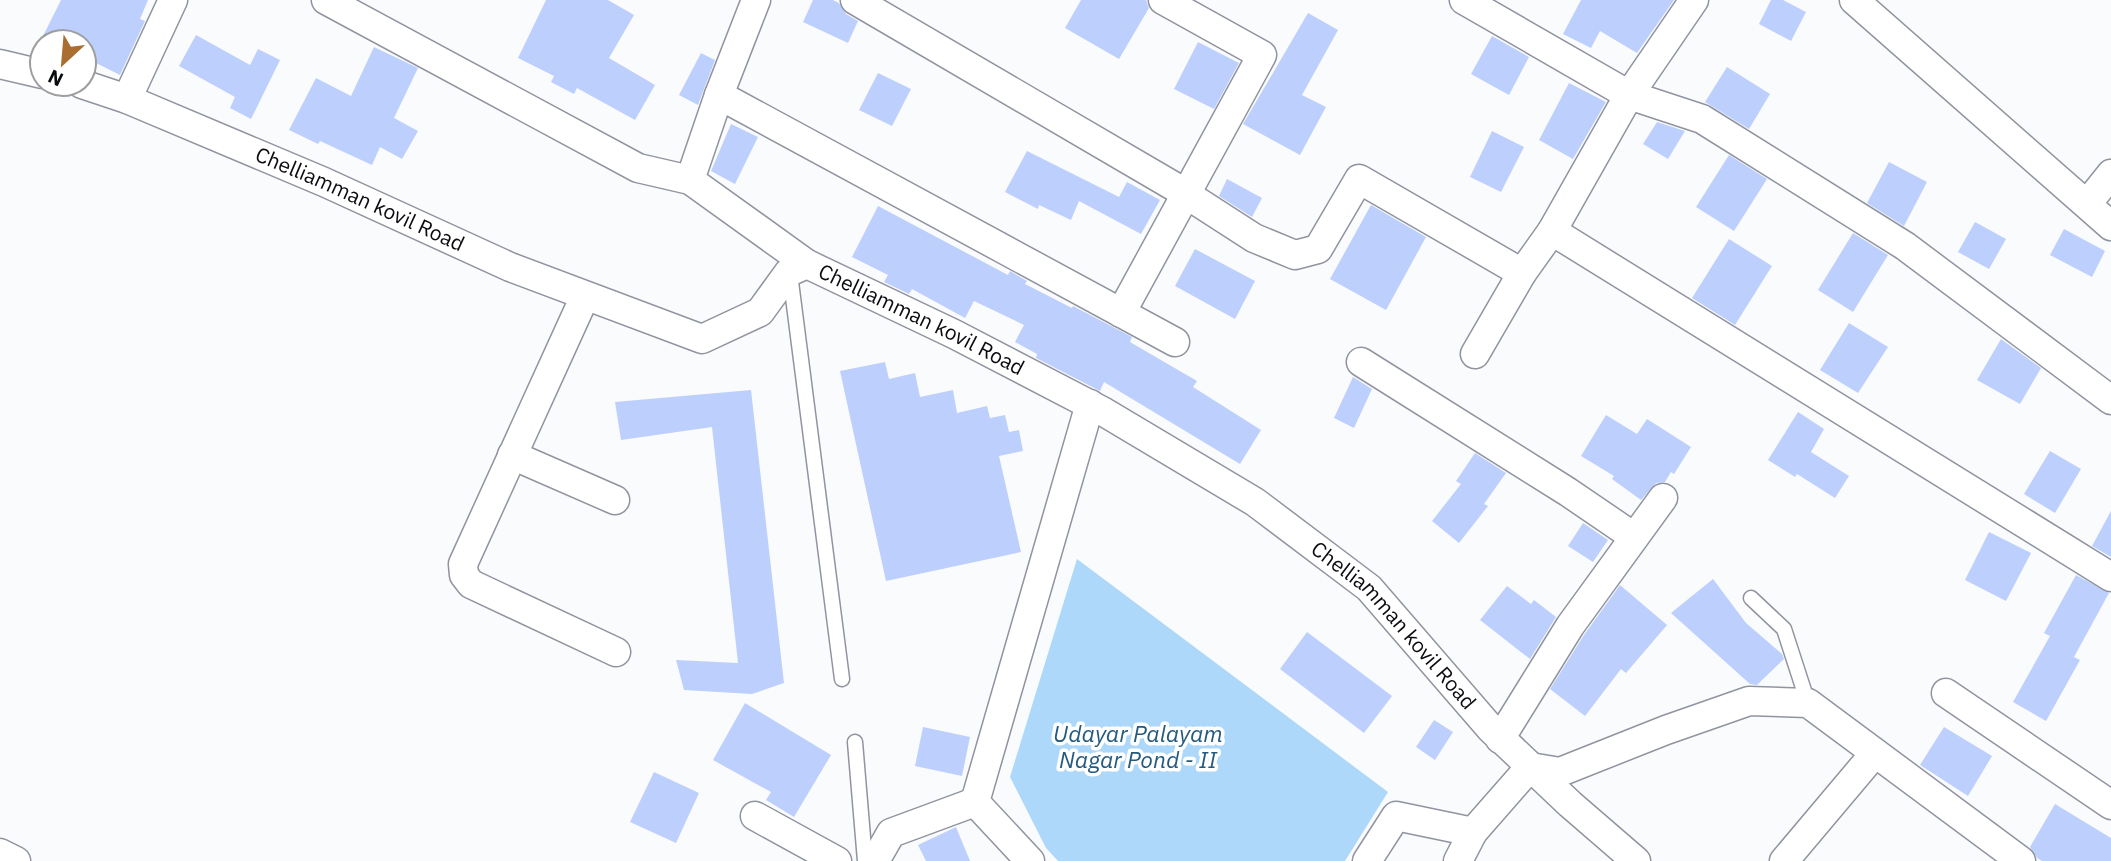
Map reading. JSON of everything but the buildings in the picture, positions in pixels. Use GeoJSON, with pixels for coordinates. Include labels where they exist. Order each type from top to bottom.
{"type":"FeatureCollection","features":[{"type":"Feature","properties":{"kind":"street"},"geometry":{"type":"LineString","coordinates":[[127,99],[173,0]]}},
{"type":"Feature","properties":{"kind":"street"},"geometry":{"type":"LineString","coordinates":[[326,0],[638,168],[690,180],[798,268]]}},
{"type":"Feature","properties":{"kind":"street"},"geometry":{"type":"LineString","coordinates":[[690,180],[755,0]]}},
{"type":"Feature","properties":{"kind":"street"},"geometry":{"type":"LineString","coordinates":[[855,0],[1185,194],[1254,238],[1295,255],[1318,249],[1359,178],[1522,273]]}},
{"type":"Feature","properties":{"kind":"street"},"geometry":{"type":"LineString","coordinates":[[1121,313],[1262,55],[1164,0]]}},
{"type":"Feature","properties":{"kind":"street"},"geometry":{"type":"LineString","coordinates":[[1464,0],[1629,95],[1702,119],[1905,246],[2111,400]]}},
{"type":"Feature","properties":{"kind":"street"},"geometry":{"type":"LineString","coordinates":[[1475,354],[1522,273],[1552,231],[1629,95],[1694,0]]}},
{"type":"Feature","properties":{"kind":"street"},"geometry":{"type":"LineString","coordinates":[[1854,0],[2111,226]]}},
{"type":"Feature","properties":{"kind":"street"},"geometry":{"type":"LineString","coordinates":[[0,64],[28,71]]}},
{"type":"Feature","properties":{"kind":"street","name":"Chelliamman kovil Road"},"geometry":{"type":"LineString","coordinates":[[98,89],[324,182],[510,267],[702,340],[760,312],[798,268],[954,334],[1090,404],[1255,502],[1369,587],[1500,739],[1636,861]]}},
{"type":"Feature","properties":{"kind":"street"},"geometry":{"type":"LineString","coordinates":[[719,95],[1175,342]]}},
{"type":"Feature","properties":{"kind":"street"},"geometry":{"type":"LineString","coordinates":[[2087,204],[2111,174]]}},
{"type":"Feature","properties":{"kind":"street"},"geometry":{"type":"LineString","coordinates":[[1552,231],[2111,577]]}},
{"type":"Feature","properties":{"kind":"street"},"geometry":{"type":"LineString","coordinates":[[585,296],[463,564],[464,575],[471,584],[617,652]]}},
{"type":"Feature","properties":{"kind":"street"},"geometry":{"type":"LineString","coordinates":[[1361,362],[1568,492],[1634,537]]}},
{"type":"Feature","properties":{"kind":"street"},"geometry":{"type":"LineString","coordinates":[[975,802],[1090,404]]}},
{"type":"Feature","properties":{"kind":"street"},"geometry":{"type":"LineString","coordinates":[[512,455],[615,500]]}},
{"type":"Feature","properties":{"kind":"street"},"geometry":{"type":"LineString","coordinates":[[1500,739],[1570,626],[1663,498]]}},
{"type":"Feature","properties":{"kind":"street"},"geometry":{"type":"LineString","coordinates":[[1946,693],[2111,805]]}},
{"type":"Feature","properties":{"kind":"street"},"geometry":{"type":"LineString","coordinates":[[1458,861],[1473,832],[1530,767],[1560,772],[1749,701],[1808,703],[2013,859]]}},
{"type":"Feature","properties":{"kind":"street"},"geometry":{"type":"LineString","coordinates":[[1784,861],[1875,753]]}},
{"type":"Feature","properties":{"kind":"street"},"geometry":{"type":"LineString","coordinates":[[875,861],[891,833],[975,802]]}},
{"type":"Feature","properties":{"kind":"street"},"geometry":{"type":"LineString","coordinates":[[975,802],[1030,861]]}},
{"type":"Feature","properties":{"kind":"street"},"geometry":{"type":"LineString","coordinates":[[755,816],[837,861]]}},
{"type":"Feature","properties":{"kind":"street"},"geometry":{"type":"LineString","coordinates":[[1367,861],[1396,816],[1473,832]]}},
{"type":"Feature","properties":{"kind":"street"},"geometry":{"type":"LineString","coordinates":[[0,853],[16,861]]}},
{"type":"Feature","properties":{"kind":"lane"},"geometry":{"type":"LineString","coordinates":[[798,268],[842,679]]}},
{"type":"Feature","properties":{"kind":"lane"},"geometry":{"type":"LineString","coordinates":[[1751,598],[1784,629],[1808,703]]}},
{"type":"Feature","properties":{"kind":"lane"},"geometry":{"type":"LineString","coordinates":[[855,742],[865,861]]}},
{"type":"Feature","properties":{"kind":"water","name":"Udayar Palayam Nagar Pond - II"},"geometry":{"type":"Polygon","coordinates":[[[1077,559],[1388,792],[1345,861],[1058,861],[1046,848],[1010,777],[1077,559]]]}}]}
